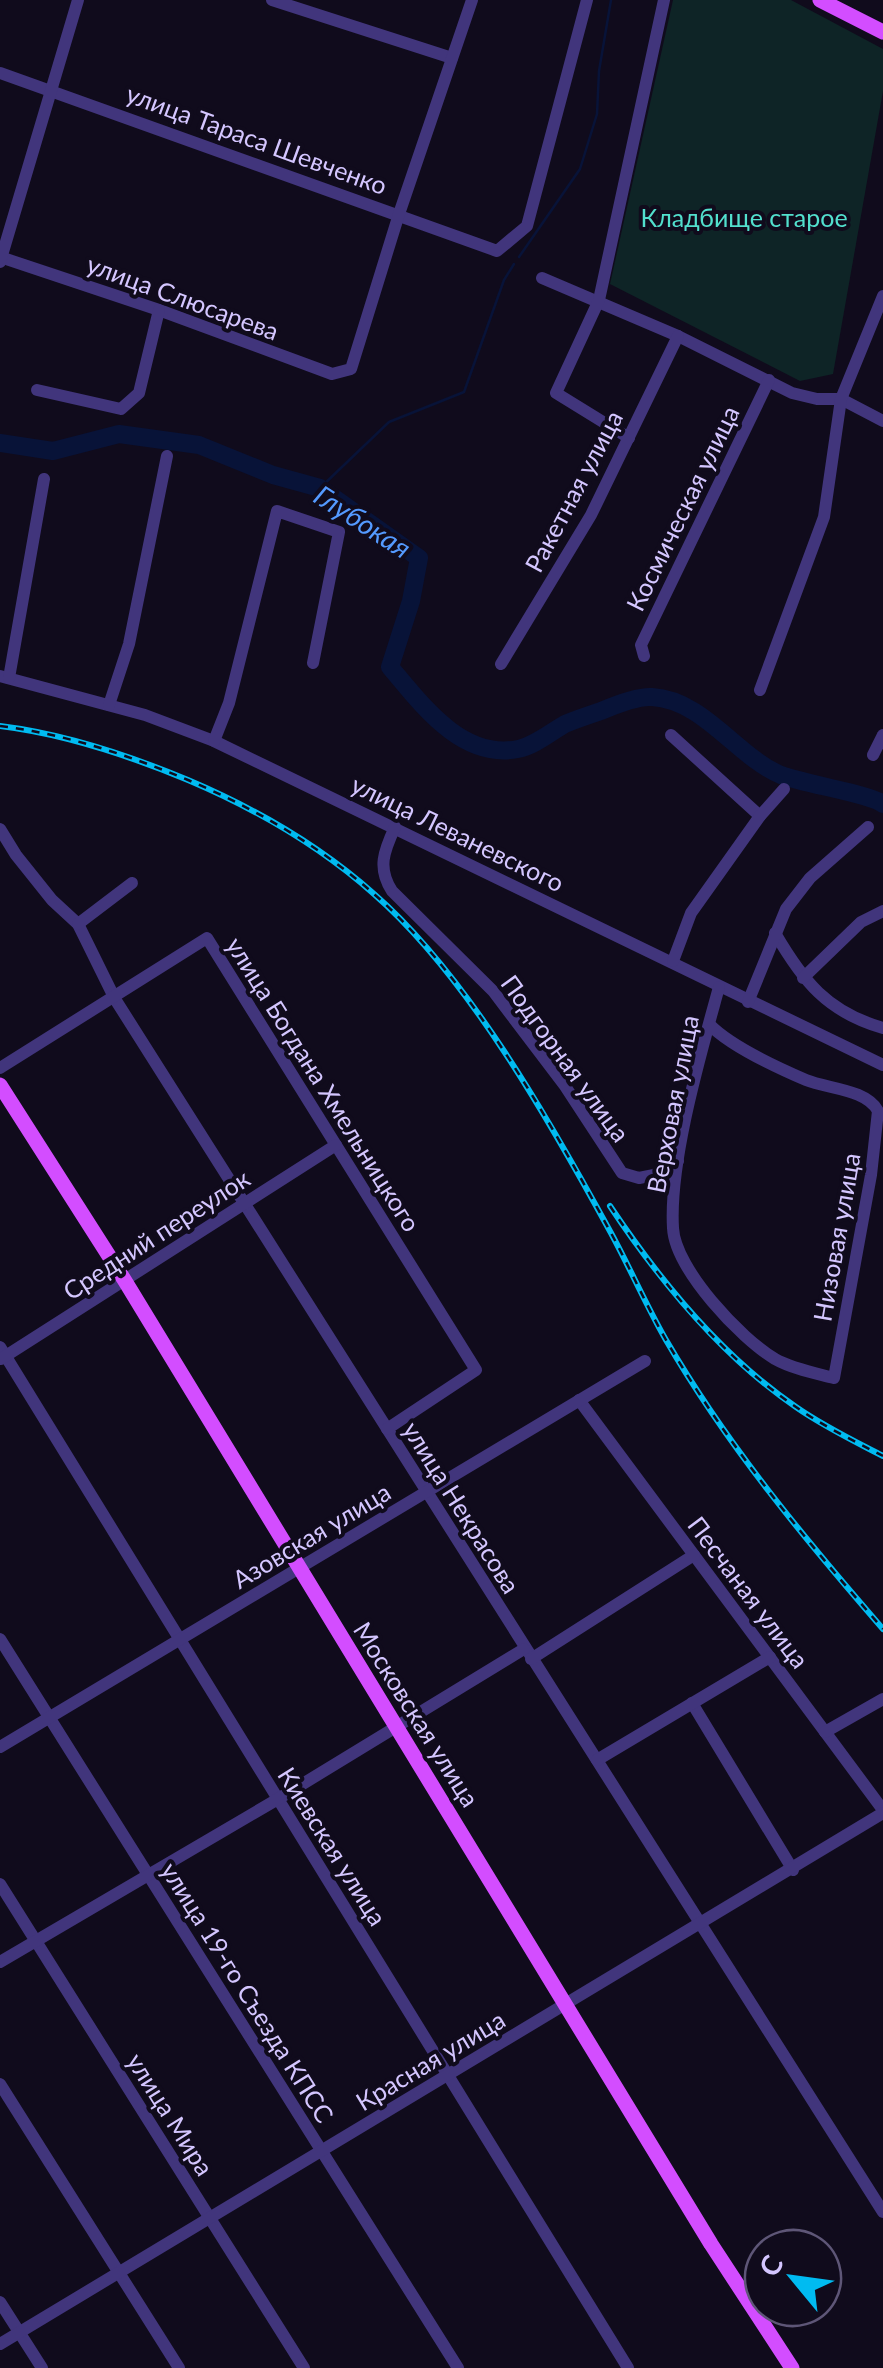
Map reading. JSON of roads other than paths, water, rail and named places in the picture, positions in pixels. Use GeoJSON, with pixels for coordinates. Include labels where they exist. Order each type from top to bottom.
{"type":"FeatureCollection","features":[{"type":"Feature","properties":{"kind":"main road"},"geometry":{"type":"LineString","coordinates":[[820,0],[883,32]]}},
{"type":"Feature","properties":{"kind":"main road","name":"Московская улица"},"geometry":{"type":"LineString","coordinates":[[0,1085],[125,1281],[298,1570],[792,2368]]}},
{"type":"Feature","properties":{"kind":"street"},"geometry":{"type":"LineString","coordinates":[[0,259],[78,0]]}},
{"type":"Feature","properties":{"kind":"street"},"geometry":{"type":"LineString","coordinates":[[272,0],[452,58]]}},
{"type":"Feature","properties":{"kind":"street"},"geometry":{"type":"LineString","coordinates":[[399,214],[472,0]]}},
{"type":"Feature","properties":{"kind":"street","name":"улица Тараса Шевченко"},"geometry":{"type":"LineString","coordinates":[[0,73],[497,251],[526,226],[587,0]]}},
{"type":"Feature","properties":{"kind":"street"},"geometry":{"type":"LineString","coordinates":[[629,438],[556,393],[599,300],[664,0]]}},
{"type":"Feature","properties":{"kind":"street","name":"улица Слюсарева"},"geometry":{"type":"LineString","coordinates":[[0,259],[159,310],[332,374],[351,368],[399,214]]}},
{"type":"Feature","properties":{"kind":"street"},"geometry":{"type":"LineString","coordinates":[[542,278],[599,300],[805,397],[841,399],[883,421]]}},
{"type":"Feature","properties":{"kind":"street"},"geometry":{"type":"LineString","coordinates":[[760,690],[824,517],[841,399],[883,296]]}},
{"type":"Feature","properties":{"kind":"street"},"geometry":{"type":"LineString","coordinates":[[36,390],[121,409],[139,393],[159,310]]}},
{"type":"Feature","properties":{"kind":"street","name":"Ракетная улица"},"geometry":{"type":"LineString","coordinates":[[501,664],[591,515],[678,336]]}},
{"type":"Feature","properties":{"kind":"street","name":"Космическая улица"},"geometry":{"type":"LineString","coordinates":[[644,656],[641,645],[769,380]]}},
{"type":"Feature","properties":{"kind":"street"},"geometry":{"type":"LineString","coordinates":[[109,705],[128,644],[167,456]]}},
{"type":"Feature","properties":{"kind":"street"},"geometry":{"type":"LineString","coordinates":[[4,677],[44,478]]}},
{"type":"Feature","properties":{"kind":"street"},"geometry":{"type":"LineString","coordinates":[[214,741],[229,703],[276,511],[340,532],[313,664]]}},
{"type":"Feature","properties":{"kind":"street","name":"улица Леваневского"},"geometry":{"type":"LineString","coordinates":[[4,677],[109,705],[214,741],[883,1064]]}},
{"type":"Feature","properties":{"kind":"street"},"geometry":{"type":"LineString","coordinates":[[671,735],[760,816]]}},
{"type":"Feature","properties":{"kind":"street"},"geometry":{"type":"LineString","coordinates":[[872,756],[883,735]]}},
{"type":"Feature","properties":{"kind":"street"},"geometry":{"type":"LineString","coordinates":[[672,962],[691,914],[760,816],[784,790]]}},
{"type":"Feature","properties":{"kind":"street","name":"Подгорная улица"},"geometry":{"type":"LineString","coordinates":[[394,827],[382,863],[392,892],[493,990],[564,1086],[616,1166],[630,1177],[639,1178],[654,1175],[678,1161]]}},
{"type":"Feature","properties":{"kind":"street"},"geometry":{"type":"LineString","coordinates":[[748,1002],[786,909],[810,878],[868,827]]}},
{"type":"Feature","properties":{"kind":"street","name":"улица Некрасова"},"geometry":{"type":"LineString","coordinates":[[0,829],[52,900],[78,924],[115,999],[883,2212]]}},
{"type":"Feature","properties":{"kind":"street"},"geometry":{"type":"LineString","coordinates":[[78,924],[132,883]]}},
{"type":"Feature","properties":{"kind":"street"},"geometry":{"type":"LineString","coordinates":[[803,978],[861,922],[883,911]]}},
{"type":"Feature","properties":{"kind":"street"},"geometry":{"type":"LineString","coordinates":[[775,933],[803,978],[839,1010],[883,1028]]}},
{"type":"Feature","properties":{"kind":"street","name":"улица Богдана Хмельницкого"},"geometry":{"type":"LineString","coordinates":[[0,1068],[207,938],[476,1370],[387,1429]]}},
{"type":"Feature","properties":{"kind":"street","name":"Верховая улица"},"geometry":{"type":"LineString","coordinates":[[672,1231],[678,1161],[719,986]]}},
{"type":"Feature","properties":{"kind":"street","name":"Низовая улица"},"geometry":{"type":"LineString","coordinates":[[672,1231],[699,1283],[742,1334],[776,1359],[834,1378],[880,1120],[874,1104],[806,1080],[719,1034],[709,1024]]}},
{"type":"Feature","properties":{"kind":"street","name":"Средний переулок"},"geometry":{"type":"LineString","coordinates":[[2,1354],[125,1281],[336,1145]]}},
{"type":"Feature","properties":{"kind":"street","name":"Киевская улица"},"geometry":{"type":"LineString","coordinates":[[2,1354],[628,2368]]}},
{"type":"Feature","properties":{"kind":"street","name":"Азовская улица"},"geometry":{"type":"LineString","coordinates":[[0,1747],[645,1361]]}},
{"type":"Feature","properties":{"kind":"street","name":"Песчаная улица"},"geometry":{"type":"LineString","coordinates":[[579,1400],[883,1811]]}},
{"type":"Feature","properties":{"kind":"street"},"geometry":{"type":"LineString","coordinates":[[0,1962],[694,1555]]}},
{"type":"Feature","properties":{"kind":"street","name":"улица 19-го Съезда КПСС"},"geometry":{"type":"LineString","coordinates":[[0,1639],[458,2368]]}},
{"type":"Feature","properties":{"kind":"street"},"geometry":{"type":"LineString","coordinates":[[596,1760],[770,1657]]}},
{"type":"Feature","properties":{"kind":"street"},"geometry":{"type":"LineString","coordinates":[[825,1732],[883,1698]]}},
{"type":"Feature","properties":{"kind":"street"},"geometry":{"type":"LineString","coordinates":[[692,1703],[793,1870]]}},
{"type":"Feature","properties":{"kind":"street","name":"Красная улица"},"geometry":{"type":"LineString","coordinates":[[0,2344],[793,1870],[883,1811]]}},
{"type":"Feature","properties":{"kind":"street","name":"улица Мира"},"geometry":{"type":"LineString","coordinates":[[0,1884],[304,2368]]}},
{"type":"Feature","properties":{"kind":"street"},"geometry":{"type":"LineString","coordinates":[[0,2084],[179,2368]]}},
{"type":"Feature","properties":{"kind":"street"},"geometry":{"type":"LineString","coordinates":[[0,2302],[42,2368]]}},
{"type":"Feature","properties":{"kind":"waterway"},"geometry":{"type":"LineString","coordinates":[[519,257],[580,169],[597,114],[599,71],[611,0]]}},
{"type":"Feature","properties":{"kind":"waterway"},"geometry":{"type":"LineString","coordinates":[[320,488],[389,422],[464,392],[504,280],[514,264]]}},
{"type":"Feature","properties":{"kind":"waterway","name":"Глубокая"},"geometry":{"type":"LineString","coordinates":[[0,443],[53,451],[119,434],[199,445],[273,475],[320,488],[419,558],[411,601],[390,667],[430,713],[461,738],[479,746],[518,749],[570,722],[626,701],[652,697],[688,708],[781,775],[883,804]]}},
{"type":"Feature","properties":{"kind":"railway"},"geometry":{"type":"LineString","coordinates":[[0,726],[48,734],[119,754],[237,803],[286,829],[331,860],[409,928],[474,1008],[534,1099],[611,1233],[666,1340],[715,1417],[796,1525],[883,1629]]}},
{"type":"Feature","properties":{"kind":"railway"},"geometry":{"type":"LineString","coordinates":[[610,1206],[671,1289],[742,1365],[806,1414],[883,1456]]}},
{"type":"Feature","properties":{"kind":"park label","name":"Кладбище старое"},"geometry":{"type":"Point","coordinates":[744,217]}}]}
